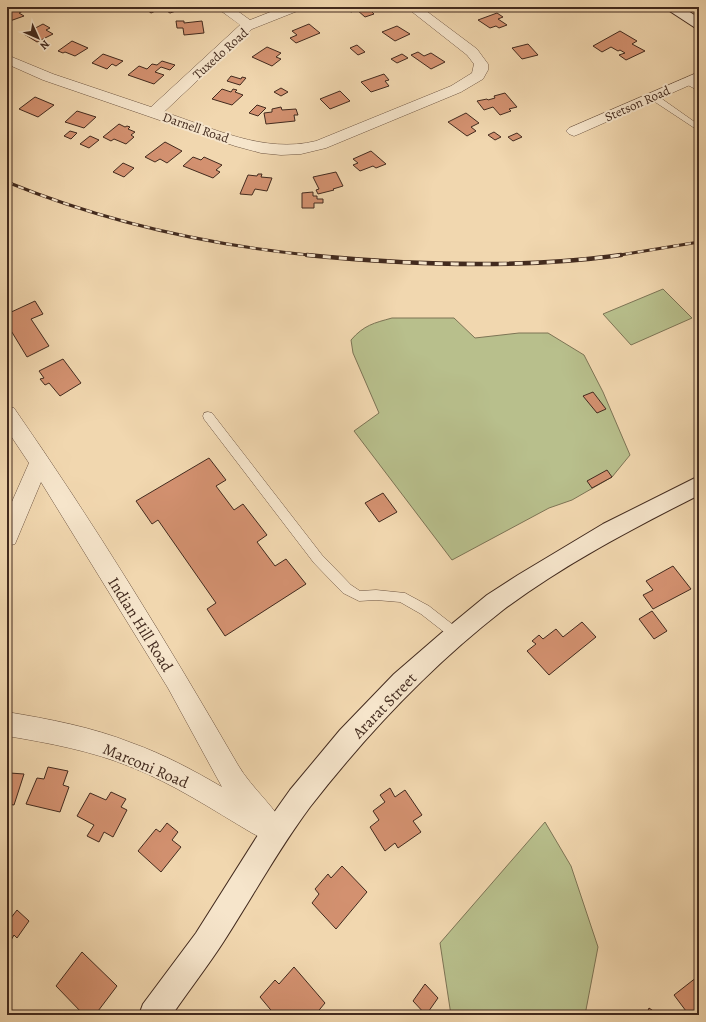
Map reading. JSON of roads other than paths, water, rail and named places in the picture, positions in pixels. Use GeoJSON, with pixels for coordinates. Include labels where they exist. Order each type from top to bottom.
{"type":"FeatureCollection","features":[{"type":"Feature","properties":{"kind":"main road"},"geometry":{"type":"LineString","coordinates":[[673,7],[699,24]]}},
{"type":"Feature","properties":{"kind":"main road","name":"Ararat Street"},"geometry":{"type":"LineString","coordinates":[[154,1015],[206,943],[275,833],[326,767],[367,720],[411,675],[492,605],[574,550],[699,485]]}},
{"type":"Feature","properties":{"kind":"street"},"geometry":{"type":"LineString","coordinates":[[223,7],[249,26]]}},
{"type":"Feature","properties":{"kind":"street","name":"Tuxedo Road"},"geometry":{"type":"LineString","coordinates":[[154,113],[249,26],[295,7]]}},
{"type":"Feature","properties":{"kind":"street","name":"Darnell Road"},"geometry":{"type":"LineString","coordinates":[[7,59],[48,77],[240,143],[277,151],[304,150],[321,145],[464,85],[478,76],[481,70],[479,62],[472,52],[413,7]]}},
{"type":"Feature","properties":{"kind":"street","name":"Stetson Road"},"geometry":{"type":"LineString","coordinates":[[574,131],[693,78]]}},
{"type":"Feature","properties":{"kind":"street","name":"Indian Hill Road"},"geometry":{"type":"LineString","coordinates":[[7,414],[40,462],[176,680],[238,788],[275,833]]}},
{"type":"Feature","properties":{"kind":"street"},"geometry":{"type":"LineString","coordinates":[[7,537],[40,462]]}},
{"type":"Feature","properties":{"kind":"street","name":"Marconi Road"},"geometry":{"type":"LineString","coordinates":[[7,724],[64,735],[131,755],[169,772],[206,792],[275,833]]}},
{"type":"Feature","properties":{"kind":"lane"},"geometry":{"type":"LineString","coordinates":[[693,78],[699,89]]}},
{"type":"Feature","properties":{"kind":"lane"},"geometry":{"type":"LineString","coordinates":[[652,96],[699,129]]}},
{"type":"Feature","properties":{"kind":"lane"},"geometry":{"type":"LineString","coordinates":[[208,416],[318,559],[347,589],[359,596],[376,595],[401,597],[425,610],[457,635]]}},
{"type":"Feature","properties":{"kind":"railway"},"geometry":{"type":"LineString","coordinates":[[7,182],[82,209],[160,230],[239,246],[312,255]]}},
{"type":"Feature","properties":{"kind":"railway"},"geometry":{"type":"LineString","coordinates":[[618,255],[699,242]]}},
{"type":"Feature","properties":{"kind":"railway"},"geometry":{"type":"LineString","coordinates":[[307,255],[312,255]]}},
{"type":"Feature","properties":{"kind":"railway"},"geometry":{"type":"LineString","coordinates":[[312,255],[424,263],[504,264],[618,255]]}},
{"type":"Feature","properties":{"kind":"railway"},"geometry":{"type":"LineString","coordinates":[[312,255],[318,256]]}},
{"type":"Feature","properties":{"kind":"railway"},"geometry":{"type":"LineString","coordinates":[[614,256],[618,255]]}}]}
